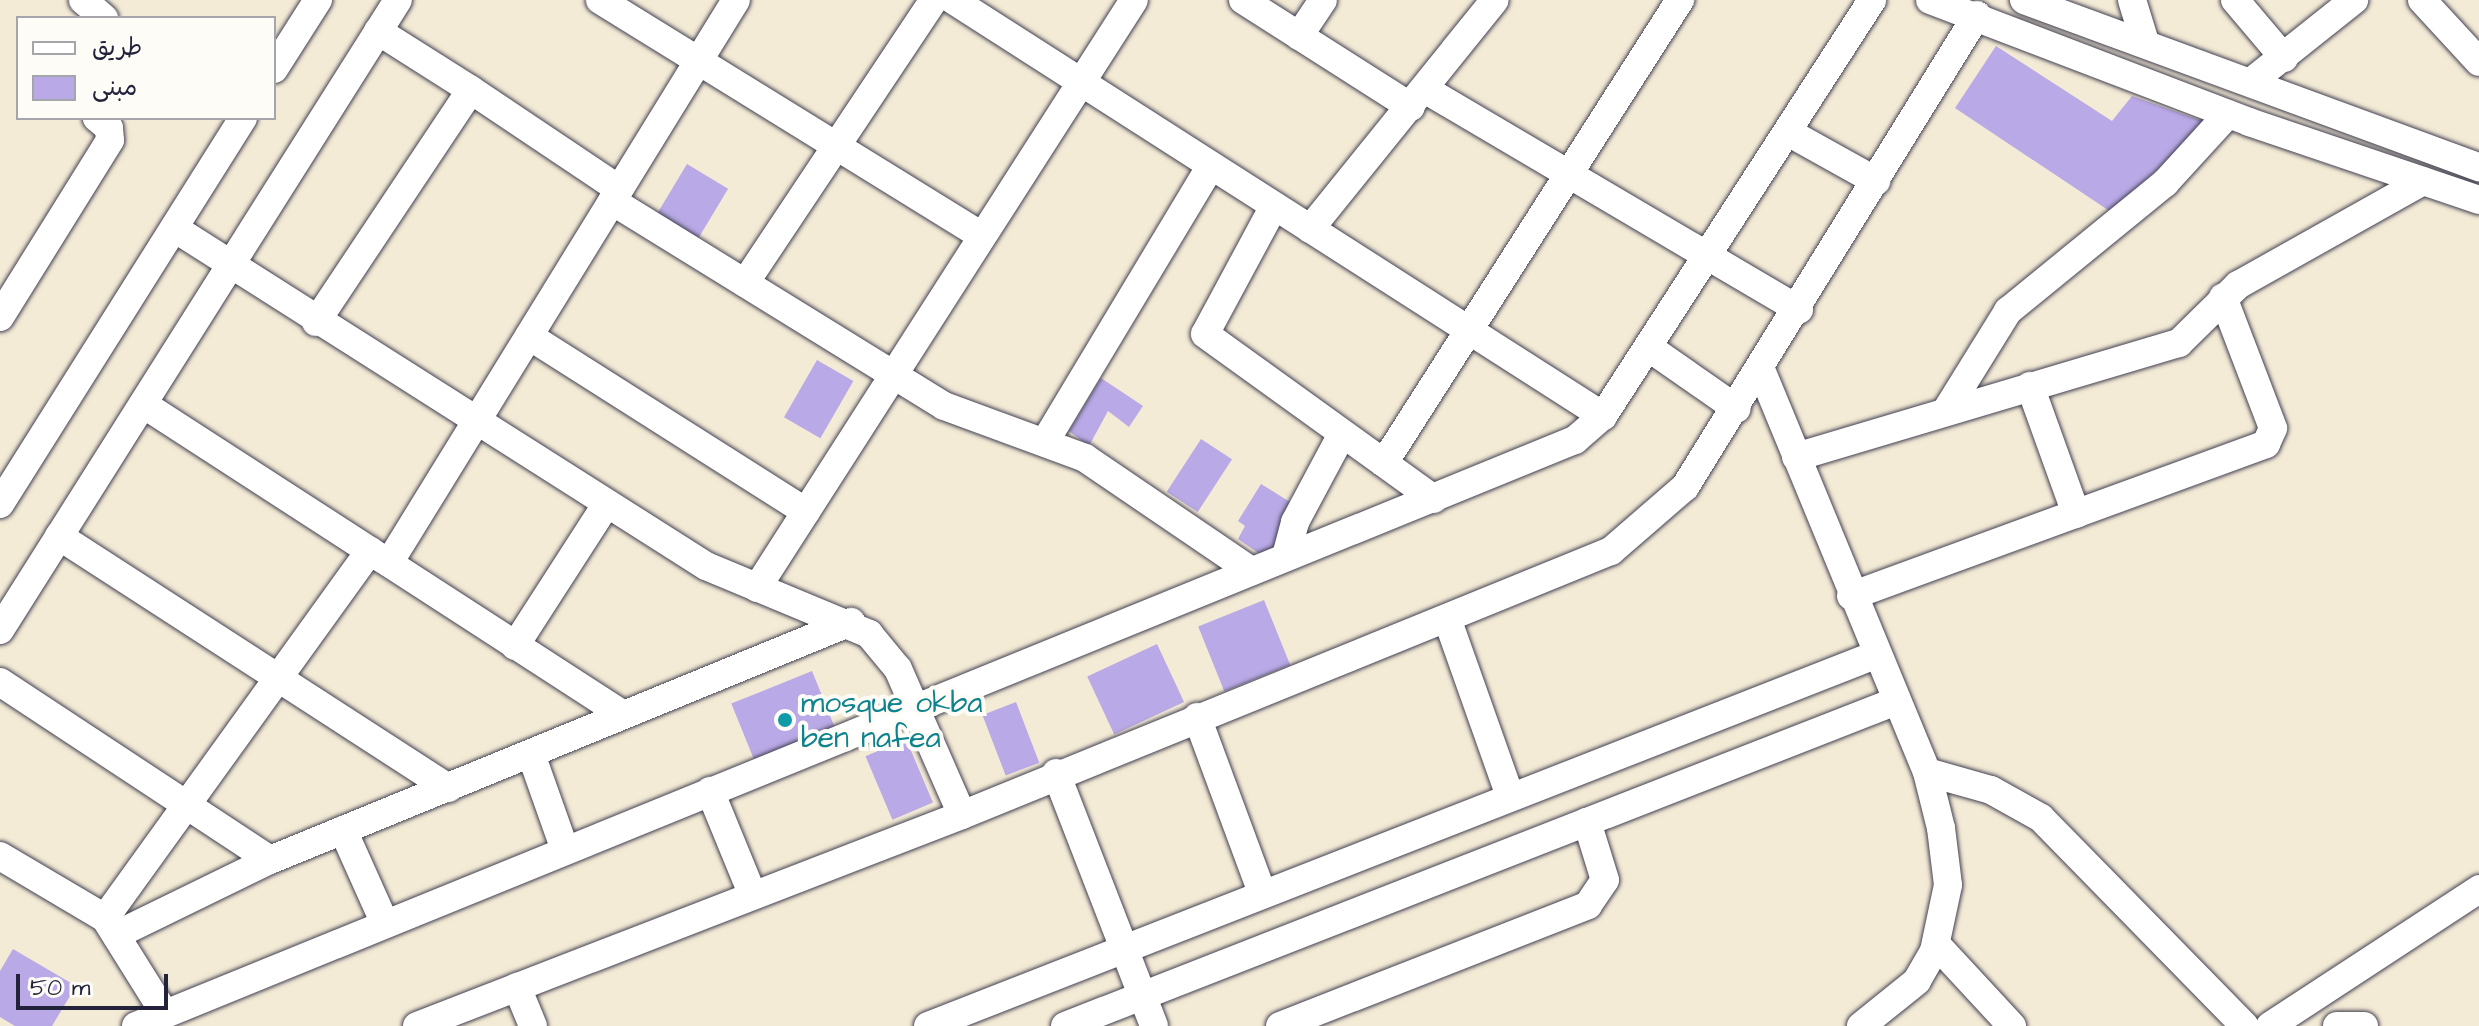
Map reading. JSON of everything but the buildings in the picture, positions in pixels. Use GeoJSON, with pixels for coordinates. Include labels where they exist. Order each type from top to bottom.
{"type":"FeatureCollection","features":[{"type":"Feature","properties":{"kind":"street"},"geometry":{"type":"LineString","coordinates":[[83,0],[102,16]]}},
{"type":"Feature","properties":{"kind":"street"},"geometry":{"type":"LineString","coordinates":[[276,66],[318,0]]}},
{"type":"Feature","properties":{"kind":"street"},"geometry":{"type":"LineString","coordinates":[[0,630],[398,0]]}},
{"type":"Feature","properties":{"kind":"street"},"geometry":{"type":"LineString","coordinates":[[600,0],[697,63],[982,236]]}},
{"type":"Feature","properties":{"kind":"street"},"geometry":{"type":"LineString","coordinates":[[110,927],[189,806],[379,557],[475,423],[736,0]]}},
{"type":"Feature","properties":{"kind":"street"},"geometry":{"type":"LineString","coordinates":[[745,283],[840,150],[934,0]]}},
{"type":"Feature","properties":{"kind":"street"},"geometry":{"type":"LineString","coordinates":[[953,0],[1603,416]]}},
{"type":"Feature","properties":{"kind":"street"},"geometry":{"type":"LineString","coordinates":[[757,588],[1134,0]]}},
{"type":"Feature","properties":{"kind":"street"},"geometry":{"type":"LineString","coordinates":[[1243,0],[1299,36],[1418,99],[1574,173],[1706,257],[1799,310]]}},
{"type":"Feature","properties":{"kind":"street"},"geometry":{"type":"LineString","coordinates":[[1299,36],[1323,0]]}},
{"type":"Feature","properties":{"kind":"street"},"geometry":{"type":"LineString","coordinates":[[1310,229],[1495,0]]}},
{"type":"Feature","properties":{"kind":"street"},"geometry":{"type":"LineString","coordinates":[[1384,463],[1574,173],[1680,0]]}},
{"type":"Feature","properties":{"kind":"street"},"geometry":{"type":"LineString","coordinates":[[136,1026],[1286,556],[1554,452],[1603,416],[1872,0]]}},
{"type":"Feature","properties":{"kind":"street"},"geometry":{"type":"LineString","coordinates":[[1930,0],[1977,15],[2228,114],[2479,200]]}},
{"type":"Feature","properties":{"kind":"street"},"geometry":{"type":"LineString","coordinates":[[2024,0],[2479,167]]}},
{"type":"Feature","properties":{"kind":"street"},"geometry":{"type":"LineString","coordinates":[[2132,0],[2145,42]]}},
{"type":"Feature","properties":{"kind":"street"},"geometry":{"type":"LineString","coordinates":[[2235,0],[2284,58]]}},
{"type":"Feature","properties":{"kind":"street"},"geometry":{"type":"LineString","coordinates":[[2422,0],[2479,62]]}},
{"type":"Feature","properties":{"kind":"street"},"geometry":{"type":"LineString","coordinates":[[2251,82],[2284,58],[2341,4]]}},
{"type":"Feature","properties":{"kind":"street"},"geometry":{"type":"LineString","coordinates":[[435,1023],[517,987],[962,815],[1056,773],[1197,717],[1448,621],[1588,563],[1651,523],[1685,487],[1762,372],[1977,15]]}},
{"type":"Feature","properties":{"kind":"street"},"geometry":{"type":"LineString","coordinates":[[378,31],[471,90],[745,283],[965,417],[1046,440],[1251,571]]}},
{"type":"Feature","properties":{"kind":"street"},"geometry":{"type":"LineString","coordinates":[[316,322],[471,90]]}},
{"type":"Feature","properties":{"kind":"street"},"geometry":{"type":"LineString","coordinates":[[1946,411],[2008,311],[2165,183],[2228,114]]}},
{"type":"Feature","properties":{"kind":"street"},"geometry":{"type":"LineString","coordinates":[[0,317],[110,140],[109,128],[99,120]]}},
{"type":"Feature","properties":{"kind":"street"},"geometry":{"type":"LineString","coordinates":[[0,504],[242,120]]}},
{"type":"Feature","properties":{"kind":"street"},"geometry":{"type":"LineString","coordinates":[[1788,132],[1876,181]]}},
{"type":"Feature","properties":{"kind":"street"},"geometry":{"type":"LineString","coordinates":[[1046,440],[1210,167]]}},
{"type":"Feature","properties":{"kind":"street"},"geometry":{"type":"LineString","coordinates":[[1796,457],[2179,343],[2223,297],[2423,181]]}},
{"type":"Feature","properties":{"kind":"street"},"geometry":{"type":"LineString","coordinates":[[1274,206],[1205,334],[1434,499]]}},
{"type":"Feature","properties":{"kind":"street"},"geometry":{"type":"LineString","coordinates":[[174,228],[316,322],[606,505],[757,588],[851,622],[886,650],[916,707],[962,815]]}},
{"type":"Feature","properties":{"kind":"street"},"geometry":{"type":"LineString","coordinates":[[1851,596],[2259,449],[2271,438],[2223,297]]}},
{"type":"Feature","properties":{"kind":"street"},"geometry":{"type":"LineString","coordinates":[[529,336],[806,512]]}},
{"type":"Feature","properties":{"kind":"street"},"geometry":{"type":"LineString","coordinates":[[1648,347],[1737,409]]}},
{"type":"Feature","properties":{"kind":"street"},"geometry":{"type":"LineString","coordinates":[[1762,372],[1894,702],[1927,772],[1948,885],[1936,944],[1917,981],[1861,1026]]}},
{"type":"Feature","properties":{"kind":"street"},"geometry":{"type":"LineString","coordinates":[[2030,386],[2076,514]]}},
{"type":"Feature","properties":{"kind":"street"},"geometry":{"type":"LineString","coordinates":[[143,404],[622,714]]}},
{"type":"Feature","properties":{"kind":"street"},"geometry":{"type":"LineString","coordinates":[[1286,556],[1295,522],[1342,434]]}},
{"type":"Feature","properties":{"kind":"street"},"geometry":{"type":"LineString","coordinates":[[515,646],[606,505]]}},
{"type":"Feature","properties":{"kind":"street"},"geometry":{"type":"LineString","coordinates":[[59,536],[449,788]]}},
{"type":"Feature","properties":{"kind":"street"},"geometry":{"type":"LineString","coordinates":[[1448,621],[1510,796]]}},
{"type":"Feature","properties":{"kind":"street"},"geometry":{"type":"LineString","coordinates":[[110,927],[851,622]]}},
{"type":"Feature","properties":{"kind":"street"},"geometry":{"type":"LineString","coordinates":[[928,1026],[1875,655]]}},
{"type":"Feature","properties":{"kind":"street"},"geometry":{"type":"LineString","coordinates":[[0,682],[270,860]]}},
{"type":"Feature","properties":{"kind":"street"},"geometry":{"type":"LineString","coordinates":[[1065,1026],[1894,702]]}},
{"type":"Feature","properties":{"kind":"street"},"geometry":{"type":"LineString","coordinates":[[1197,717],[1262,893]]}},
{"type":"Feature","properties":{"kind":"street"},"geometry":{"type":"LineString","coordinates":[[531,754],[565,850]]}},
{"type":"Feature","properties":{"kind":"street"},"geometry":{"type":"LineString","coordinates":[[1927,772],[1991,790],[2041,818],[2245,1026]]}},
{"type":"Feature","properties":{"kind":"street"},"geometry":{"type":"LineString","coordinates":[[1056,773],[1154,1026]]}},
{"type":"Feature","properties":{"kind":"street"},"geometry":{"type":"LineString","coordinates":[[710,791],[753,896]]}},
{"type":"Feature","properties":{"kind":"street"},"geometry":{"type":"LineString","coordinates":[[1280,1026],[1588,905],[1605,880],[1587,822]]}},
{"type":"Feature","properties":{"kind":"street"},"geometry":{"type":"LineString","coordinates":[[343,830],[385,924]]}},
{"type":"Feature","properties":{"kind":"street"},"geometry":{"type":"LineString","coordinates":[[0,856],[110,927],[165,1014]]}},
{"type":"Feature","properties":{"kind":"street"},"geometry":{"type":"LineString","coordinates":[[2270,1026],[2479,889]]}},
{"type":"Feature","properties":{"kind":"street"},"geometry":{"type":"LineString","coordinates":[[1936,944],[2012,1026]]}},
{"type":"Feature","properties":{"kind":"street"},"geometry":{"type":"LineString","coordinates":[[517,987],[533,1026]]}},
{"type":"Feature","properties":{"kind":"street"},"geometry":{"type":"LineString","coordinates":[[2337,1026],[2364,1026]]}},
{"type":"Feature","properties":{"kind":"place","name":"mosque okba ben nafea"},"geometry":{"type":"Point","coordinates":[785,720]}}]}
